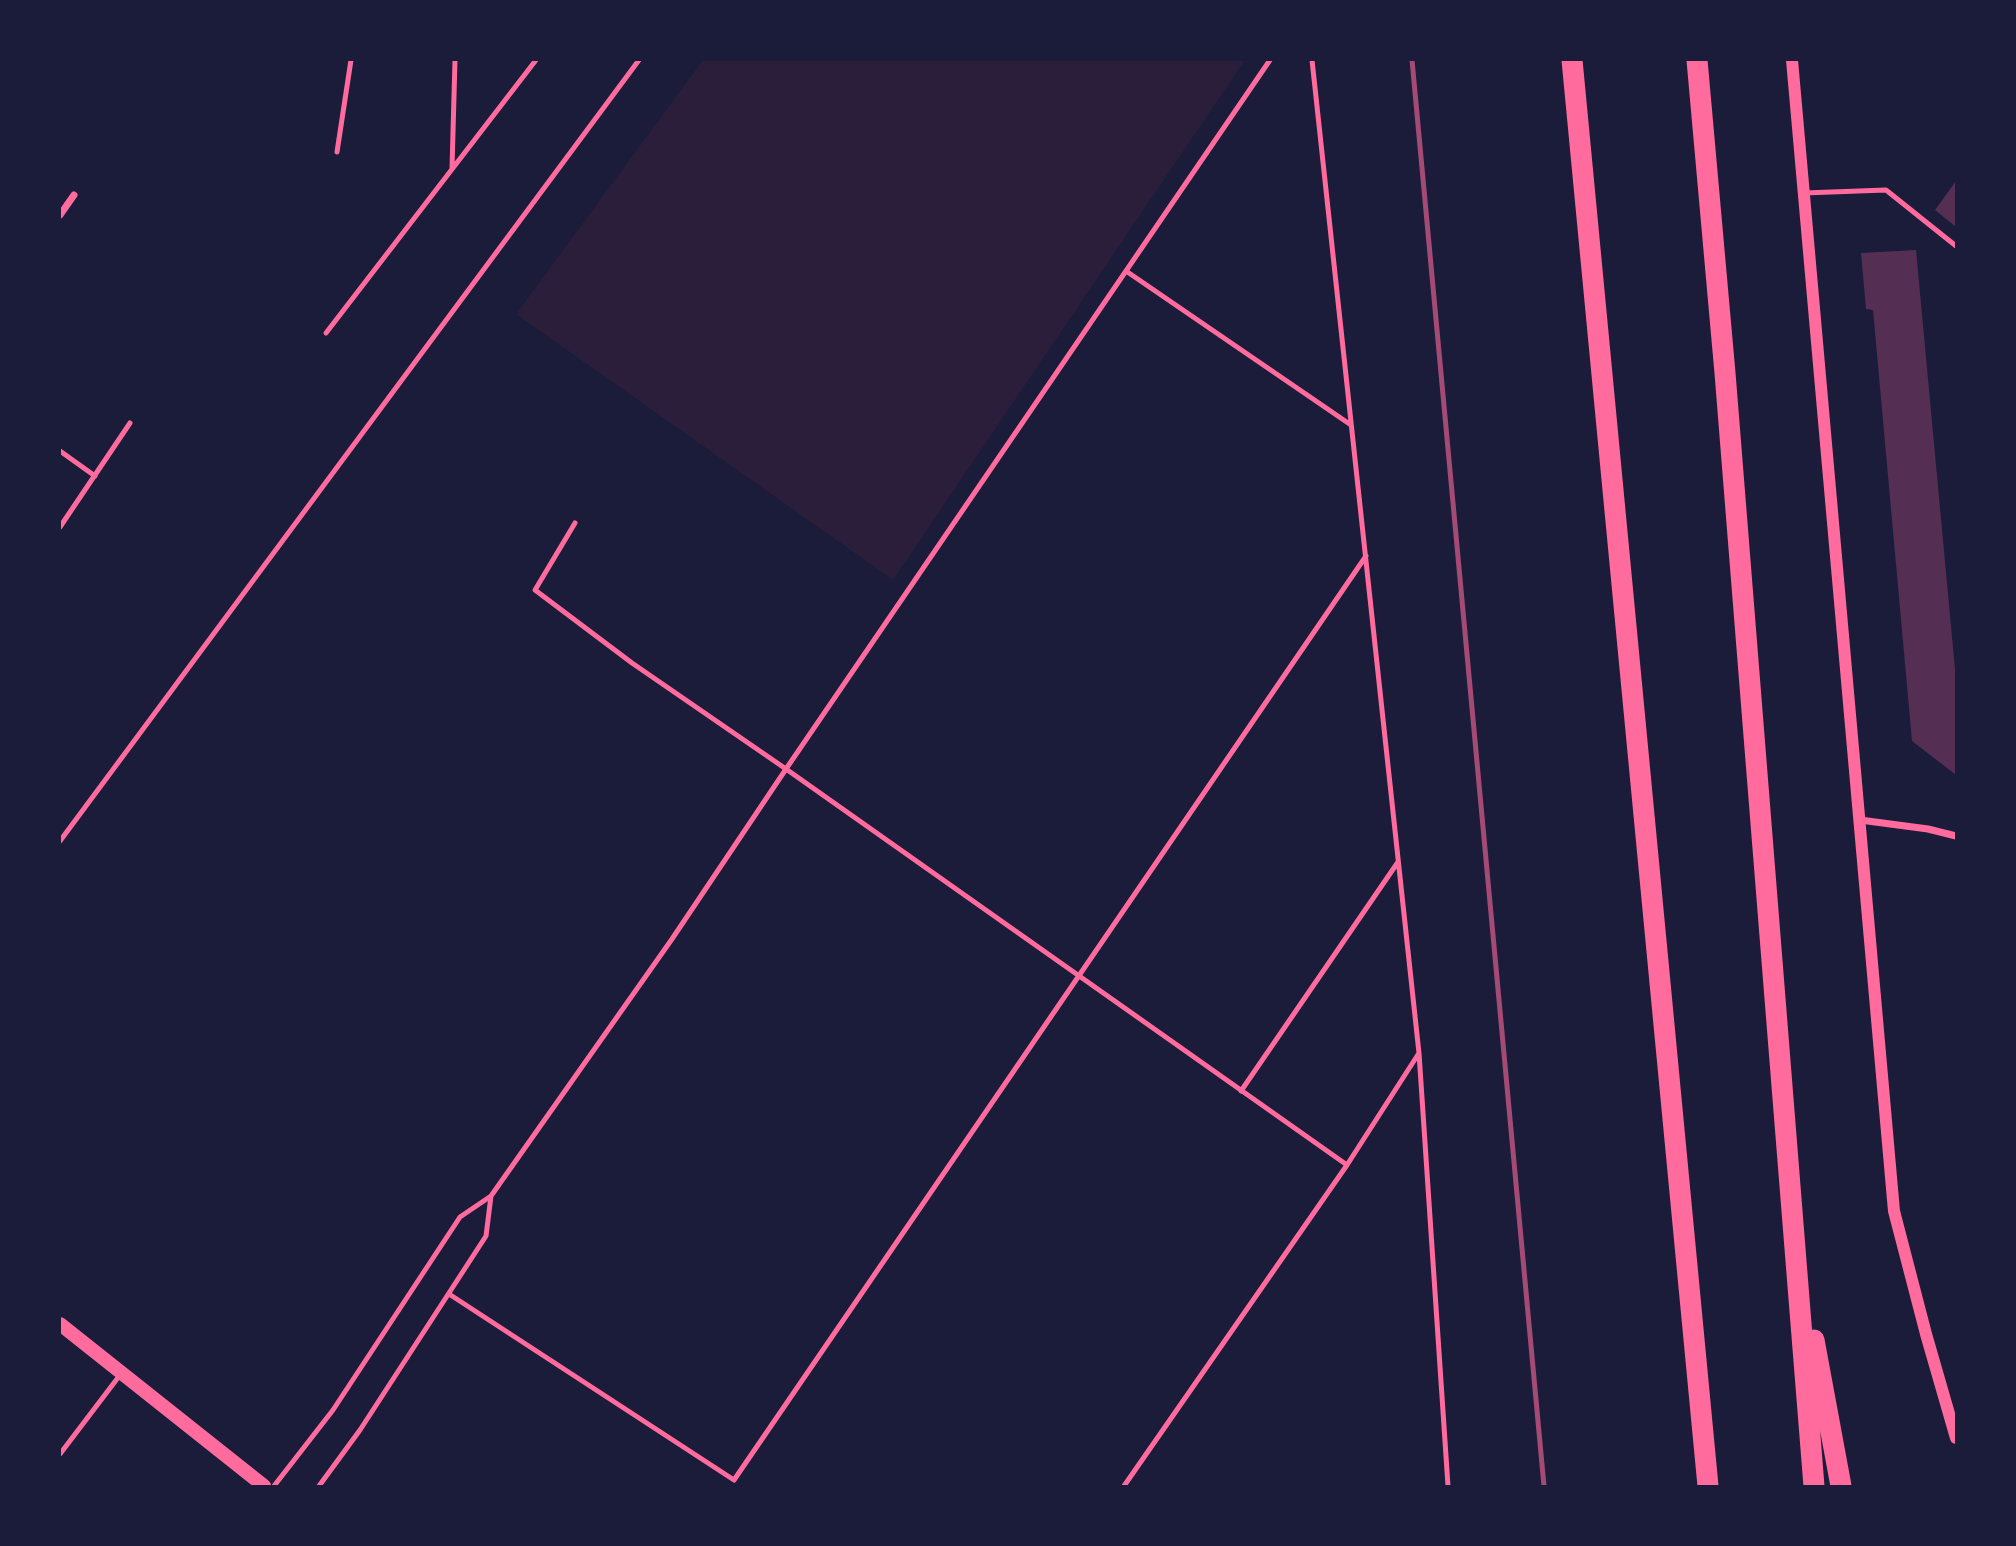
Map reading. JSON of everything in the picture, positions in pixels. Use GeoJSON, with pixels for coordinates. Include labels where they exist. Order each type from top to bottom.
{"type":"FeatureCollection","features":[{"type":"Feature","properties":{"kind":"highway"},"geometry":{"type":"LineString","coordinates":[[1572,60],[1707,1486]]}},
{"type":"Feature","properties":{"kind":"highway"},"geometry":{"type":"LineString","coordinates":[[1697,60],[1725,373],[1814,1486]]}},
{"type":"Feature","properties":{"kind":"highway"},"geometry":{"type":"LineString","coordinates":[[1793,1225],[1841,1486]]}},
{"type":"Feature","properties":{"kind":"main road"},"geometry":{"type":"LineString","coordinates":[[60,1324],[264,1486]]}},
{"type":"Feature","properties":{"kind":"street"},"geometry":{"type":"LineString","coordinates":[[1792,60],[1894,1211],[1956,1438]]}},
{"type":"Feature","properties":{"kind":"street"},"geometry":{"type":"LineString","coordinates":[[60,215],[74,195]]}},
{"type":"Feature","properties":{"kind":"street"},"geometry":{"type":"LineString","coordinates":[[1860,820],[1928,829],[1956,836]]}},
{"type":"Feature","properties":{"kind":"lane"},"geometry":{"type":"LineString","coordinates":[[337,152],[351,60]]}},
{"type":"Feature","properties":{"kind":"lane"},"geometry":{"type":"LineString","coordinates":[[452,169],[455,60]]}},
{"type":"Feature","properties":{"kind":"lane"},"geometry":{"type":"LineString","coordinates":[[326,333],[536,60]]}},
{"type":"Feature","properties":{"kind":"lane"},"geometry":{"type":"LineString","coordinates":[[60,841],[639,60]]}},
{"type":"Feature","properties":{"kind":"lane"},"geometry":{"type":"LineString","coordinates":[[274,1486],[333,1410],[460,1217],[491,1196],[672,939],[1270,60]]}},
{"type":"Feature","properties":{"kind":"lane"},"geometry":{"type":"LineString","coordinates":[[1312,60],[1419,1053],[1448,1486]]}},
{"type":"Feature","properties":{"kind":"lane"},"geometry":{"type":"LineString","coordinates":[[1804,193],[1886,190],[1956,246]]}},
{"type":"Feature","properties":{"kind":"lane"},"geometry":{"type":"LineString","coordinates":[[1126,271],[1351,425]]}},
{"type":"Feature","properties":{"kind":"lane"},"geometry":{"type":"LineString","coordinates":[[60,527],[130,423]]}},
{"type":"Feature","properties":{"kind":"lane"},"geometry":{"type":"LineString","coordinates":[[60,451],[95,476]]}},
{"type":"Feature","properties":{"kind":"lane"},"geometry":{"type":"LineString","coordinates":[[575,523],[535,590],[632,663],[1347,1165]]}},
{"type":"Feature","properties":{"kind":"lane"},"geometry":{"type":"LineString","coordinates":[[449,1294],[734,1480],[1366,556]]}},
{"type":"Feature","properties":{"kind":"lane"},"geometry":{"type":"LineString","coordinates":[[1241,1091],[1398,862]]}},
{"type":"Feature","properties":{"kind":"lane"},"geometry":{"type":"LineString","coordinates":[[1124,1486],[1347,1165],[1419,1053]]}},
{"type":"Feature","properties":{"kind":"lane"},"geometry":{"type":"LineString","coordinates":[[319,1486],[360,1430],[486,1236],[491,1196]]}},
{"type":"Feature","properties":{"kind":"lane"},"geometry":{"type":"LineString","coordinates":[[60,1454],[122,1372]]}},
{"type":"Feature","properties":{"kind":"shaded area"},"geometry":{"type":"Polygon","coordinates":[[[703,60],[1245,60],[893,580],[516,314],[703,60]]]}},
{"type":"Feature","properties":{"kind":"building"},"geometry":{"type":"Polygon","coordinates":[[[1956,181],[1956,227],[1935,210],[1956,181]]]}},
{"type":"Feature","properties":{"kind":"building"},"geometry":{"type":"Polygon","coordinates":[[[1916,250],[1956,680],[1956,775],[1912,741],[1873,310],[1866,309],[1861,253],[1916,250]]]}},
{"type":"Feature","properties":{"kind":"railway"},"geometry":{"type":"LineString","coordinates":[[1412,60],[1544,1486]]}}]}
